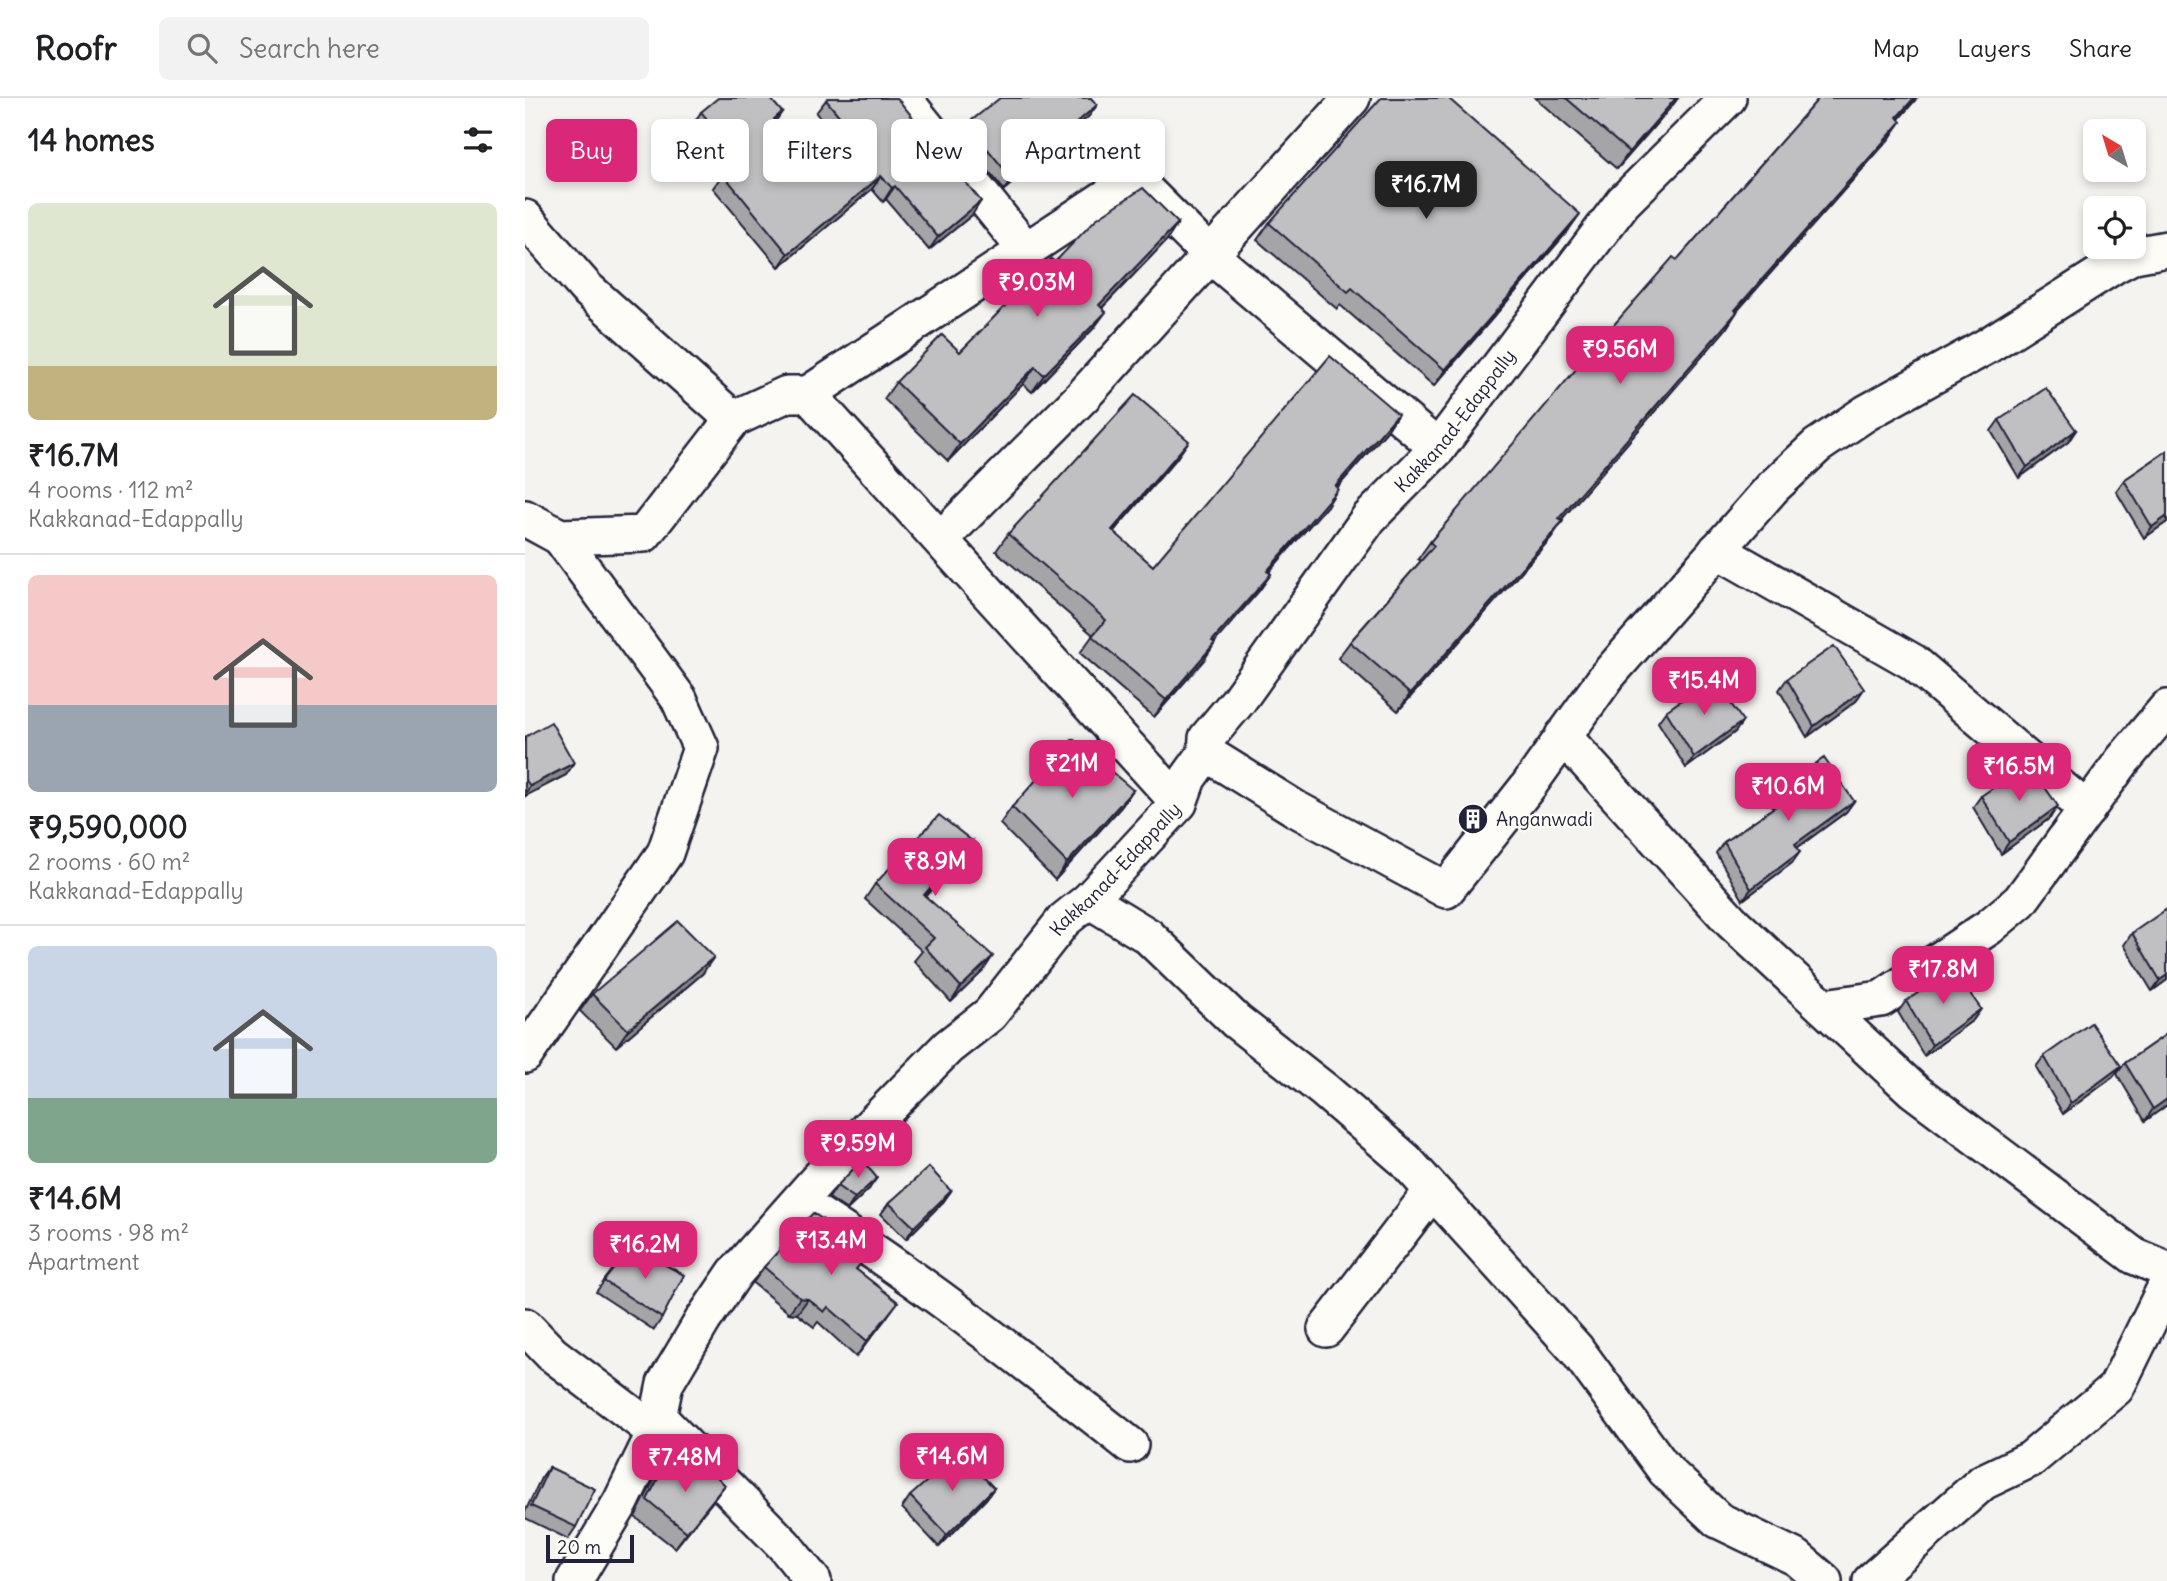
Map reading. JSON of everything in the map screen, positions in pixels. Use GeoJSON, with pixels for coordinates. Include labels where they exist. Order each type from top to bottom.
{"type":"FeatureCollection","features":[{"type":"Feature","properties":{"kind":"street"},"geometry":{"type":"LineString","coordinates":[[903,98],[1026,250]]}},
{"type":"Feature","properties":{"kind":"street"},"geometry":{"type":"LineString","coordinates":[[941,539],[1082,397],[1352,98]]}},
{"type":"Feature","properties":{"kind":"street","name":"Kakkanad-Edappally"},"geometry":{"type":"LineString","coordinates":[[574,1581],[621,1502],[657,1424],[665,1384],[703,1320],[766,1236],[948,1047],[991,1014],[1064,920],[1089,900],[1179,803],[1188,778],[1206,753],[1207,738],[1238,701],[1369,518],[1438,448],[1623,202],[1728,98]]}},
{"type":"Feature","properties":{"kind":"street"},"geometry":{"type":"LineString","coordinates":[[560,537],[644,534],[733,419],[787,394],[809,394],[1134,179],[1210,255],[1438,448]]}},
{"type":"Feature","properties":{"kind":"street"},"geometry":{"type":"LineString","coordinates":[[525,218],[586,288],[733,419]]}},
{"type":"Feature","properties":{"kind":"street"},"geometry":{"type":"LineString","coordinates":[[1206,753],[1296,809],[1446,890],[1607,676],[1773,487],[1827,439],[1866,413],[1987,346],[2115,265],[2134,255],[2167,249]]}},
{"type":"Feature","properties":{"kind":"street"},"geometry":{"type":"LineString","coordinates":[[809,394],[1179,803]]}},
{"type":"Feature","properties":{"kind":"street"},"geometry":{"type":"LineString","coordinates":[[525,518],[560,537],[679,699],[701,748],[665,853],[525,1055]]}},
{"type":"Feature","properties":{"kind":"street"},"geometry":{"type":"LineString","coordinates":[[1717,550],[1913,662],[2087,810]]}},
{"type":"Feature","properties":{"kind":"street"},"geometry":{"type":"LineString","coordinates":[[1824,1007],[1881,999],[1989,927],[2020,901],[2123,760],[2167,708]]}},
{"type":"Feature","properties":{"kind":"street"},"geometry":{"type":"LineString","coordinates":[[1563,736],[1732,922],[1913,1090],[2134,1256],[2167,1270]]}},
{"type":"Feature","properties":{"kind":"street"},"geometry":{"type":"LineString","coordinates":[[1089,900],[1148,936],[1236,1021],[1385,1142],[1576,1349],[1665,1470],[1718,1520],[1797,1558],[1824,1581]]}},
{"type":"Feature","properties":{"kind":"street"},"geometry":{"type":"LineString","coordinates":[[1326,1329],[1432,1191]]}},
{"type":"Feature","properties":{"kind":"street"},"geometry":{"type":"LineString","coordinates":[[800,1203],[880,1253],[995,1337],[1130,1446]]}},
{"type":"Feature","properties":{"kind":"street"},"geometry":{"type":"LineString","coordinates":[[1871,1581],[1983,1482],[2031,1459],[2116,1388],[2167,1284]]}},
{"type":"Feature","properties":{"kind":"street"},"geometry":{"type":"LineString","coordinates":[[525,1326],[552,1354],[657,1424],[784,1545],[813,1581]]}},
{"type":"Feature","properties":{"kind":"building"},"geometry":{"type":"Polygon","coordinates":[[[718,98],[770,98],[782,112],[774,119],[763,119],[763,182],[874,182],[788,254],[730,182],[749,182],[749,119],[707,119],[701,112],[718,98]]]}},
{"type":"Feature","properties":{"kind":"building"},"geometry":{"type":"Polygon","coordinates":[[[828,98],[897,98],[914,119],[891,119],[891,182],[966,182],[981,201],[938,237],[895,186],[892,188],[881,176],[877,179],[877,119],[842,119],[826,100],[828,98]]]}},
{"type":"Feature","properties":{"kind":"building"},"geometry":{"type":"Polygon","coordinates":[[[1000,98],[1091,98],[1097,105],[1081,119],[1001,119],[1001,166],[987,148],[987,119],[973,119],[1000,98]]]}},
{"type":"Feature","properties":{"kind":"building"},"geometry":{"type":"Polygon","coordinates":[[[1381,98],[1448,98],[1580,214],[1445,370],[1352,288],[1348,292],[1269,223],[1381,98]]]}},
{"type":"Feature","properties":{"kind":"building"},"geometry":{"type":"Polygon","coordinates":[[[1566,98],[1676,98],[1629,152],[1566,98]]]}},
{"type":"Feature","properties":{"kind":"building"},"geometry":{"type":"Polygon","coordinates":[[[1819,98],[1914,98],[1897,117],[1901,122],[1735,310],[1737,312],[1559,518],[1563,521],[1410,694],[1350,642],[1434,546],[1430,542],[1605,335],[1673,257],[1677,260],[1819,98]]]}},
{"type":"Feature","properties":{"kind":"building"},"geometry":{"type":"Polygon","coordinates":[[[1143,188],[1178,223],[1099,305],[1106,312],[1044,375],[1035,367],[960,444],[896,382],[942,335],[960,352],[1051,259],[1055,262],[1096,219],[1143,188]]]}},
{"type":"Feature","properties":{"kind":"building"},"geometry":{"type":"Polygon","coordinates":[[[1330,356],[1398,414],[1335,486],[1338,489],[1267,571],[1271,574],[1212,641],[1215,643],[1166,700],[1092,636],[1106,620],[1008,534],[1135,395],[1189,441],[1112,530],[1153,566],[1330,356]]]}},
{"type":"Feature","properties":{"kind":"building"},"geometry":{"type":"Polygon","coordinates":[[[2046,388],[2076,430],[2027,467],[1999,420],[2046,388]]]}},
{"type":"Feature","properties":{"kind":"building"},"geometry":{"type":"Polygon","coordinates":[[[2167,451],[2167,516],[2152,527],[2124,480],[2167,451]]]}},
{"type":"Feature","properties":{"kind":"building"},"geometry":{"type":"Polygon","coordinates":[[[1834,646],[1864,689],[1814,726],[1787,679],[1834,646]]]}},
{"type":"Feature","properties":{"kind":"building"},"geometry":{"type":"Polygon","coordinates":[[[1713,678],[1743,721],[1694,757],[1666,711],[1713,678]]]}},
{"type":"Feature","properties":{"kind":"building"},"geometry":{"type":"Polygon","coordinates":[[[551,722],[574,763],[530,786],[525,779],[525,737],[551,722]]]}},
{"type":"Feature","properties":{"kind":"building"},"geometry":{"type":"Polygon","coordinates":[[[1073,739],[1133,790],[1067,863],[1012,807],[1073,739]]]}},
{"type":"Feature","properties":{"kind":"building"},"geometry":{"type":"Polygon","coordinates":[[[1824,758],[1854,801],[1795,844],[1800,852],[1751,889],[1724,842],[1783,801],[1777,790],[1824,758]]]}},
{"type":"Feature","properties":{"kind":"building"},"geometry":{"type":"Polygon","coordinates":[[[2025,766],[2037,776],[2058,806],[2009,842],[1981,796],[2025,766]]]}},
{"type":"Feature","properties":{"kind":"building"},"geometry":{"type":"Polygon","coordinates":[[[939,815],[972,841],[924,895],[993,956],[961,987],[925,947],[934,938],[875,884],[939,815]]]}},
{"type":"Feature","properties":{"kind":"building"},"geometry":{"type":"Polygon","coordinates":[[[2167,909],[2167,975],[2160,980],[2132,933],[2167,909]]]}},
{"type":"Feature","properties":{"kind":"building"},"geometry":{"type":"Polygon","coordinates":[[[678,921],[714,957],[628,1030],[592,994],[678,921]]]}},
{"type":"Feature","properties":{"kind":"building"},"geometry":{"type":"Polygon","coordinates":[[[1953,969],[1981,1009],[1932,1045],[1906,1001],[1953,969]]]}},
{"type":"Feature","properties":{"kind":"building"},"geometry":{"type":"Polygon","coordinates":[[[2091,1023],[2121,1066],[2071,1103],[2044,1056],[2091,1023]]]}},
{"type":"Feature","properties":{"kind":"building"},"geometry":{"type":"Polygon","coordinates":[[[2167,1034],[2167,1099],[2153,1109],[2125,1063],[2167,1034]]]}},
{"type":"Feature","properties":{"kind":"building"},"geometry":{"type":"Polygon","coordinates":[[[862,1160],[877,1178],[855,1198],[837,1186],[862,1160]]]}},
{"type":"Feature","properties":{"kind":"building"},"geometry":{"type":"Polygon","coordinates":[[[929,1167],[951,1191],[914,1227],[889,1203],[929,1167]]]}},
{"type":"Feature","properties":{"kind":"building"},"geometry":{"type":"Polygon","coordinates":[[[813,1213],[828,1223],[825,1225],[845,1241],[842,1244],[864,1260],[856,1269],[898,1302],[867,1341],[828,1307],[824,1312],[808,1299],[800,1298],[764,1267],[813,1213]]]}},
{"type":"Feature","properties":{"kind":"building"},"geometry":{"type":"Polygon","coordinates":[[[631,1246],[684,1275],[662,1318],[604,1281],[631,1246]]]}},
{"type":"Feature","properties":{"kind":"building"},"geometry":{"type":"Polygon","coordinates":[[[960,1452],[994,1488],[947,1535],[910,1496],[960,1452]]]}},
{"type":"Feature","properties":{"kind":"building"},"geometry":{"type":"Polygon","coordinates":[[[700,1459],[725,1485],[687,1532],[647,1500],[665,1465],[684,1479],[700,1459]]]}},
{"type":"Feature","properties":{"kind":"building"},"geometry":{"type":"Polygon","coordinates":[[[549,1467],[595,1489],[576,1527],[531,1506],[549,1467]]]}},
{"type":"Feature","properties":{"kind":"place","name":"Anganwadi"},"geometry":{"type":"Point","coordinates":[1473,819]}}]}
